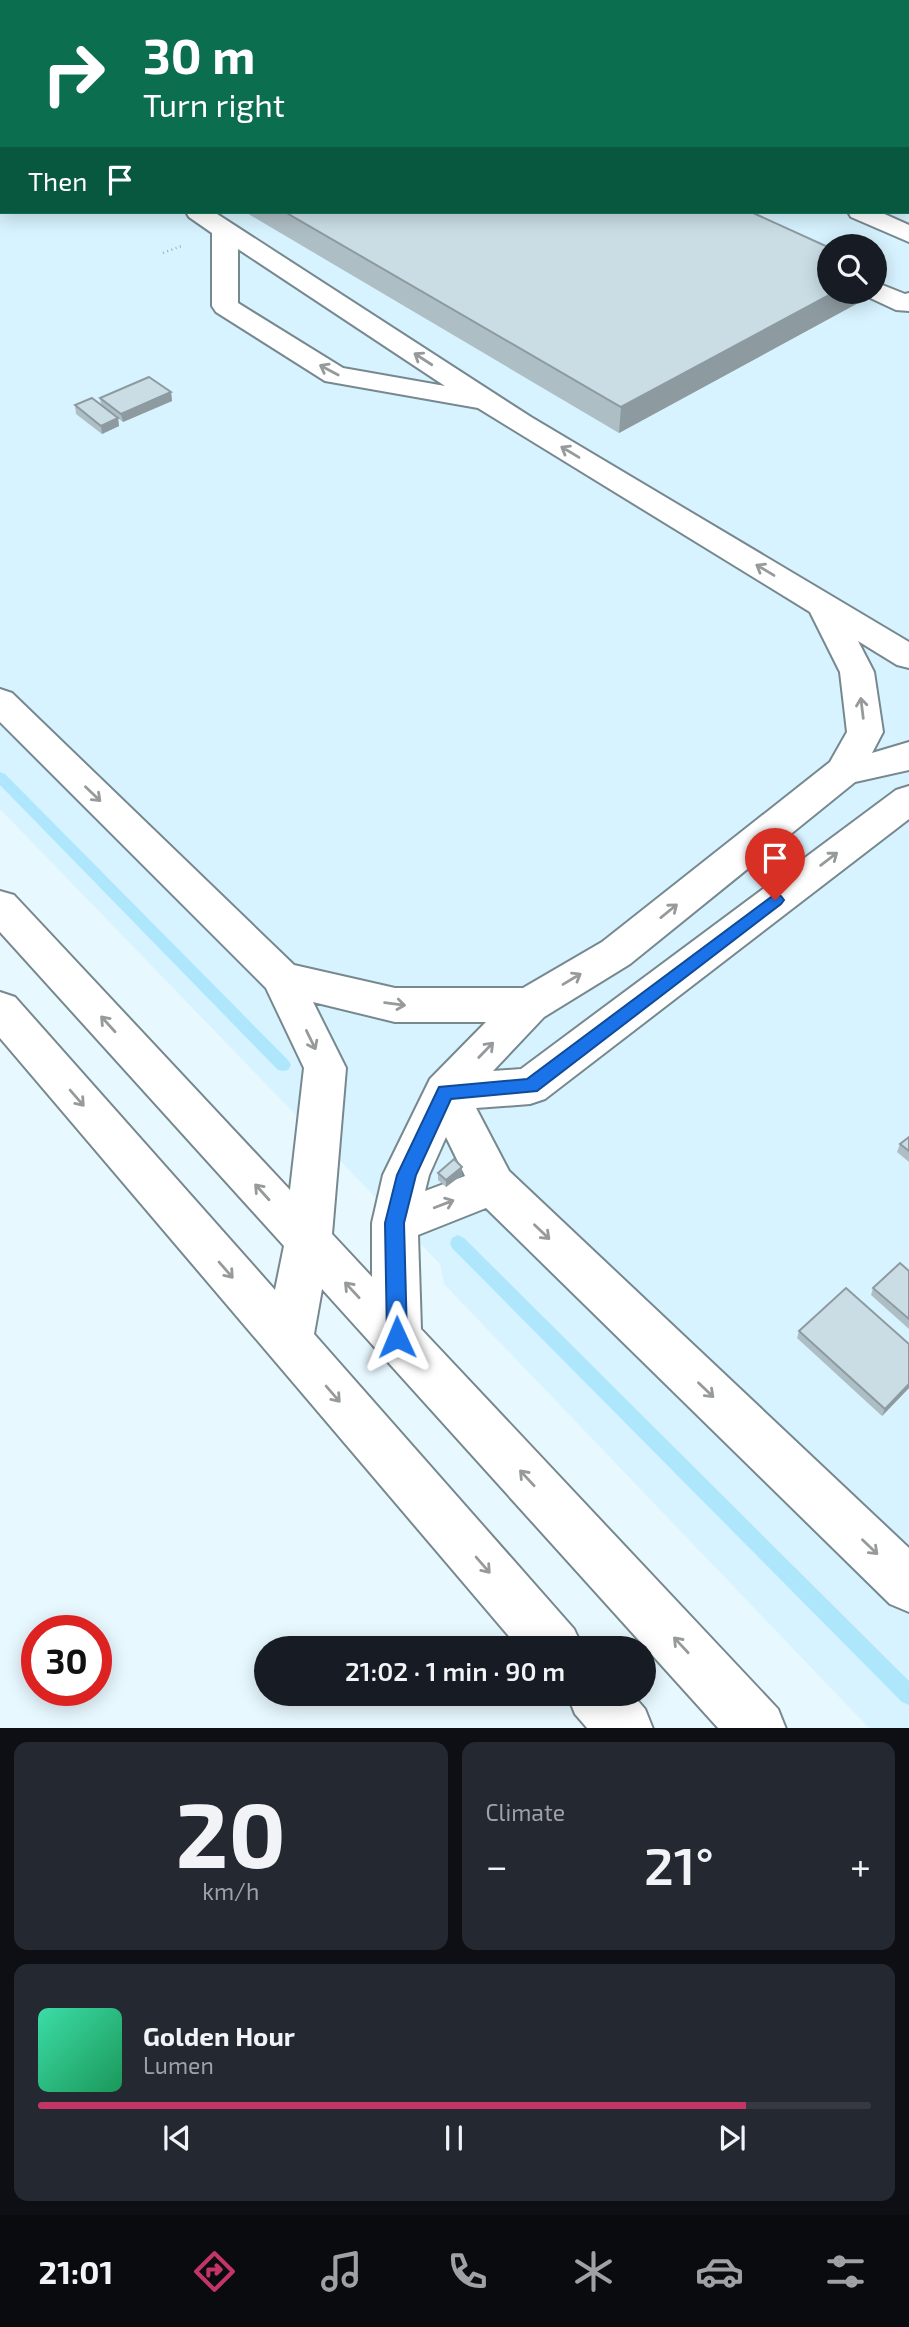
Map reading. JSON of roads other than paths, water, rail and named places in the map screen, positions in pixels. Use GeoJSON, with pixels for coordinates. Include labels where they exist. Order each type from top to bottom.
{"type":"FeatureCollection","features":[{"type":"Feature","properties":{"kind":"street"},"geometry":{"type":"LineString","coordinates":[[201,214],[491,403],[909,657]]}},
{"type":"Feature","properties":{"kind":"street"},"geometry":{"type":"LineString","coordinates":[[864,214],[909,234]]}},
{"type":"Feature","properties":{"kind":"street"},"geometry":{"type":"LineString","coordinates":[[225,229],[225,306],[335,375],[491,403]]}},
{"type":"Feature","properties":{"kind":"street"},"geometry":{"type":"LineString","coordinates":[[887,296],[905,304],[909,302]]}},
{"type":"Feature","properties":{"kind":"street"},"geometry":{"type":"LineString","coordinates":[[397,1337],[395,1223],[406,1175],[445,1092],[528,1005],[616,953],[844,771],[865,732],[858,672],[823,605]]}},
{"type":"Feature","properties":{"kind":"street"},"geometry":{"type":"LineString","coordinates":[[0,701],[281,978],[325,1069],[308,1242],[288,1342]]}},
{"type":"Feature","properties":{"kind":"street"},"geometry":{"type":"LineString","coordinates":[[844,771],[903,759],[909,755]]}},
{"type":"Feature","properties":{"kind":"street"},"geometry":{"type":"LineString","coordinates":[[445,1092],[530,1086],[909,799]]}},
{"type":"Feature","properties":{"kind":"street"},"geometry":{"type":"LineString","coordinates":[[0,906],[758,1728]]}},
{"type":"Feature","properties":{"kind":"street"},"geometry":{"type":"LineString","coordinates":[[281,978],[395,1005],[528,1005]]}},
{"type":"Feature","properties":{"kind":"street"},"geometry":{"type":"LineString","coordinates":[[0,1009],[545,1636]]}},
{"type":"Feature","properties":{"kind":"street"},"geometry":{"type":"LineString","coordinates":[[445,1092],[493,1185],[909,1585]]}},
{"type":"Feature","properties":{"kind":"street"},"geometry":{"type":"LineString","coordinates":[[395,1223],[493,1185]]}},
{"type":"Feature","properties":{"kind":"street"},"geometry":{"type":"LineString","coordinates":[[606,1706],[625,1728]]}},
{"type":"Feature","properties":{"kind":"waterway"},"geometry":{"type":"LineString","coordinates":[[0,777],[283,1065]]}},
{"type":"Feature","properties":{"kind":"waterway"},"geometry":{"type":"LineString","coordinates":[[458,1243],[909,1695]]}}]}
